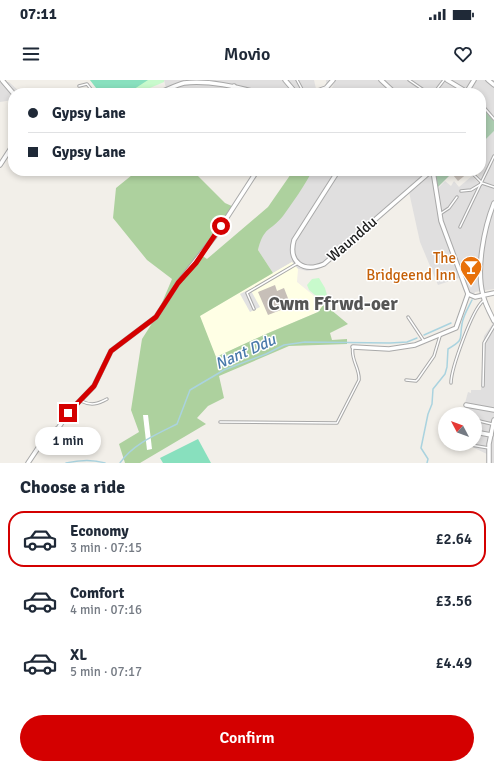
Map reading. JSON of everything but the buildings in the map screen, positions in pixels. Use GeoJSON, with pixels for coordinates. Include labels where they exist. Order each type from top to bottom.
{"type":"FeatureCollection","features":[{"type":"Feature","properties":{"kind":"street"},"geometry":{"type":"LineString","coordinates":[[2,80],[9,88]]}},
{"type":"Feature","properties":{"kind":"street"},"geometry":{"type":"LineString","coordinates":[[285,80],[292,88]]}},
{"type":"Feature","properties":{"kind":"street"},"geometry":{"type":"LineString","coordinates":[[326,88],[333,80]]}},
{"type":"Feature","properties":{"kind":"street"},"geometry":{"type":"LineString","coordinates":[[381,80],[390,88]]}},
{"type":"Feature","properties":{"kind":"street"},"geometry":{"type":"LineString","coordinates":[[384,83],[388,80]]}},
{"type":"Feature","properties":{"kind":"street"},"geometry":{"type":"LineString","coordinates":[[448,80],[460,88]]}},
{"type":"Feature","properties":{"kind":"street"},"geometry":{"type":"LineString","coordinates":[[488,80],[494,85]]}},
{"type":"Feature","properties":{"kind":"street"},"geometry":{"type":"LineString","coordinates":[[170,88],[186,81],[219,82],[241,88]]}},
{"type":"Feature","properties":{"kind":"street"},"geometry":{"type":"LineString","coordinates":[[0,165],[8,153]]}},
{"type":"Feature","properties":{"kind":"street"},"geometry":{"type":"LineString","coordinates":[[28,463],[42,442],[59,427],[68,413],[94,386],[111,351],[156,317],[178,283],[215,236],[254,176]]}},
{"type":"Feature","properties":{"kind":"street"},"geometry":{"type":"LineString","coordinates":[[298,263],[293,257],[291,250],[294,240],[335,176]]}},
{"type":"Feature","properties":{"kind":"street","name":"Waunddu"},"geometry":{"type":"LineString","coordinates":[[298,263],[306,267],[316,267],[324,264],[423,176]]}},
{"type":"Feature","properties":{"kind":"street"},"geometry":{"type":"LineString","coordinates":[[353,347],[389,349],[416,345],[456,328],[468,294],[440,221],[440,214],[430,176]]}},
{"type":"Feature","properties":{"kind":"street"},"geometry":{"type":"LineString","coordinates":[[494,203],[483,243],[481,283],[484,298],[494,321]]}},
{"type":"Feature","properties":{"kind":"street"},"geometry":{"type":"LineString","coordinates":[[468,294],[475,297],[484,298],[494,293]]}},
{"type":"Feature","properties":{"kind":"street"},"geometry":{"type":"LineString","coordinates":[[466,405],[494,410]]}},
{"type":"Feature","properties":{"kind":"street"},"geometry":{"type":"LineString","coordinates":[[489,463],[489,448],[494,423]]}},
{"type":"Feature","properties":{"kind":"street"},"geometry":{"type":"LineString","coordinates":[[482,433],[491,435]]}},
{"type":"Feature","properties":{"kind":"lane"},"geometry":{"type":"LineString","coordinates":[[409,80],[421,88]]}},
{"type":"Feature","properties":{"kind":"lane"},"geometry":{"type":"LineString","coordinates":[[438,88],[444,80]]}},
{"type":"Feature","properties":{"kind":"lane"},"geometry":{"type":"LineString","coordinates":[[79,86],[87,84],[90,88]]}},
{"type":"Feature","properties":{"kind":"lane"},"geometry":{"type":"LineString","coordinates":[[486,110],[494,119]]}},
{"type":"Feature","properties":{"kind":"lane"},"geometry":{"type":"LineString","coordinates":[[486,174],[494,156]]}},
{"type":"Feature","properties":{"kind":"lane"},"geometry":{"type":"LineString","coordinates":[[475,176],[482,183],[494,187]]}},
{"type":"Feature","properties":{"kind":"lane"},"geometry":{"type":"LineString","coordinates":[[460,227],[464,215],[485,176]]}},
{"type":"Feature","properties":{"kind":"lane"},"geometry":{"type":"LineString","coordinates":[[461,190],[472,190],[482,183]]}},
{"type":"Feature","properties":{"kind":"lane"},"geometry":{"type":"LineString","coordinates":[[440,214],[449,208],[457,197]]}},
{"type":"Feature","properties":{"kind":"lane"},"geometry":{"type":"LineString","coordinates":[[254,309],[247,293],[271,281],[298,263]]}},
{"type":"Feature","properties":{"kind":"lane"},"geometry":{"type":"LineString","coordinates":[[452,384],[453,368],[471,320],[477,307],[484,298]]}},
{"type":"Feature","properties":{"kind":"lane"},"geometry":{"type":"LineString","coordinates":[[408,317],[424,341]]}},
{"type":"Feature","properties":{"kind":"lane"},"geometry":{"type":"LineString","coordinates":[[483,386],[484,342],[494,326]]}},
{"type":"Feature","properties":{"kind":"lane"},"geometry":{"type":"LineString","coordinates":[[406,380],[416,381],[430,363],[438,346],[440,334]]}},
{"type":"Feature","properties":{"kind":"lane"},"geometry":{"type":"LineString","coordinates":[[220,422],[337,423],[359,380],[359,373],[352,352],[353,347]]}},
{"type":"Feature","properties":{"kind":"lane"},"geometry":{"type":"LineString","coordinates":[[81,401],[94,404],[107,399]]}},
{"type":"Feature","properties":{"kind":"lane"},"geometry":{"type":"LineString","coordinates":[[482,421],[494,423]]}},
{"type":"Feature","properties":{"kind":"lane"},"geometry":{"type":"LineString","coordinates":[[482,447],[489,448]]}},
{"type":"Feature","properties":{"kind":"shaded area"},"geometry":{"type":"Polygon","coordinates":[[[164,80],[314,80],[316,88],[166,88],[164,80]]]}},
{"type":"Feature","properties":{"kind":"shaded area"},"geometry":{"type":"Polygon","coordinates":[[[326,80],[494,80],[494,121],[486,112],[486,88],[332,88],[334,84],[330,88],[327,88],[326,80]]]}},
{"type":"Feature","properties":{"kind":"shaded area"},"geometry":{"type":"Polygon","coordinates":[[[9,82],[16,88],[8,88],[8,101],[0,102],[0,83],[9,82]]]}},
{"type":"Feature","properties":{"kind":"shaded area"},"geometry":{"type":"Polygon","coordinates":[[[486,112],[494,121],[494,131],[486,139],[486,112]]]}},
{"type":"Feature","properties":{"kind":"shaded area"},"geometry":{"type":"Polygon","coordinates":[[[494,131],[494,289],[475,292],[472,299],[464,291],[459,278],[438,285],[420,242],[409,192],[323,267],[307,271],[296,268],[292,262],[273,273],[258,250],[261,237],[265,231],[281,217],[309,176],[436,176],[438,188],[445,181],[451,186],[454,181],[459,187],[472,176],[479,183],[481,180],[478,176],[486,176],[486,139],[494,131]]]}},
{"type":"Feature","properties":{"kind":"shaded area"},"geometry":{"type":"Polygon","coordinates":[[[436,176],[449,176],[437,188],[436,176]]]}},
{"type":"Feature","properties":{"kind":"shaded area"},"geometry":{"type":"Polygon","coordinates":[[[292,262],[298,269],[297,282],[324,304],[318,312],[216,357],[199,316],[292,262]]]}},
{"type":"Feature","properties":{"kind":"shaded area"},"geometry":{"type":"Polygon","coordinates":[[[250,289],[260,307],[250,312],[240,294],[250,289]]]}},
{"type":"Feature","properties":{"kind":"shaded area"},"geometry":{"type":"Polygon","coordinates":[[[494,322],[494,463],[491,463],[491,456],[481,451],[482,451],[482,407],[464,407],[468,392],[471,393],[471,390],[481,390],[484,336],[494,322]]]}},
{"type":"Feature","properties":{"kind":"green space"},"geometry":{"type":"Polygon","coordinates":[[[90,80],[164,80],[164,82],[150,88],[96,88],[90,80]]]}},
{"type":"Feature","properties":{"kind":"green space"},"geometry":{"type":"Polygon","coordinates":[[[90,80],[148,80],[136,88],[96,88],[90,80]]]}},
{"type":"Feature","properties":{"kind":"green space"},"geometry":{"type":"Polygon","coordinates":[[[131,176],[198,176],[225,203],[234,207],[201,255],[207,259],[268,207],[290,176],[309,176],[283,216],[265,233],[260,242],[258,250],[273,273],[200,316],[216,357],[318,312],[324,304],[348,324],[330,333],[332,340],[347,339],[347,344],[289,346],[219,376],[224,398],[208,406],[197,418],[206,424],[140,463],[125,463],[119,444],[139,432],[131,410],[142,339],[156,317],[172,279],[147,260],[113,218],[116,188],[131,176]]]}},
{"type":"Feature","properties":{"kind":"green space"},"geometry":{"type":"Polygon","coordinates":[[[319,278],[327,295],[321,300],[309,290],[307,285],[312,279],[319,278]]]}},
{"type":"Feature","properties":{"kind":"green space"},"geometry":{"type":"Polygon","coordinates":[[[198,439],[211,463],[163,463],[160,458],[198,439]]]}},
{"type":"Feature","properties":{"kind":"pier"},"geometry":{"type":"Polygon","coordinates":[[[143,415],[148,415],[152,449],[147,450],[143,415]]]}},
{"type":"Feature","properties":{"kind":"waterway"},"geometry":{"type":"LineString","coordinates":[[427,463],[428,459],[421,448],[428,414],[432,404],[433,389],[445,374],[448,349],[460,339],[463,318],[472,300]]}},
{"type":"Feature","properties":{"kind":"waterway","name":"Nant Ddu"},"geometry":{"type":"LineString","coordinates":[[424,335],[451,323]]}},
{"type":"Feature","properties":{"kind":"waterway","name":"Nant Ddu"},"geometry":{"type":"LineString","coordinates":[[120,463],[125,456],[138,445],[177,424],[190,390],[224,370],[266,354],[284,345],[305,342],[390,343],[407,342],[417,338]]}},
{"type":"Feature","properties":{"kind":"waterway","name":"Nant Ddu"},"geometry":{"type":"LineString","coordinates":[[66,463],[86,460],[105,463]]}},
{"type":"Feature","properties":{"kind":"place","name":"The Bridgeend Inn"},"geometry":{"type":"Point","coordinates":[471,286]}},
{"type":"Feature","properties":{"kind":"district","name":"Cwm Ffrwd-oer"},"geometry":{"type":"Point","coordinates":[333,303]}},
{"type":"Feature","properties":{"kind":"route"},"geometry":{"type":"LineString","coordinates":[[68,413],[94,386],[111,351],[156,317],[178,283],[196,263],[221,226]]}}]}
